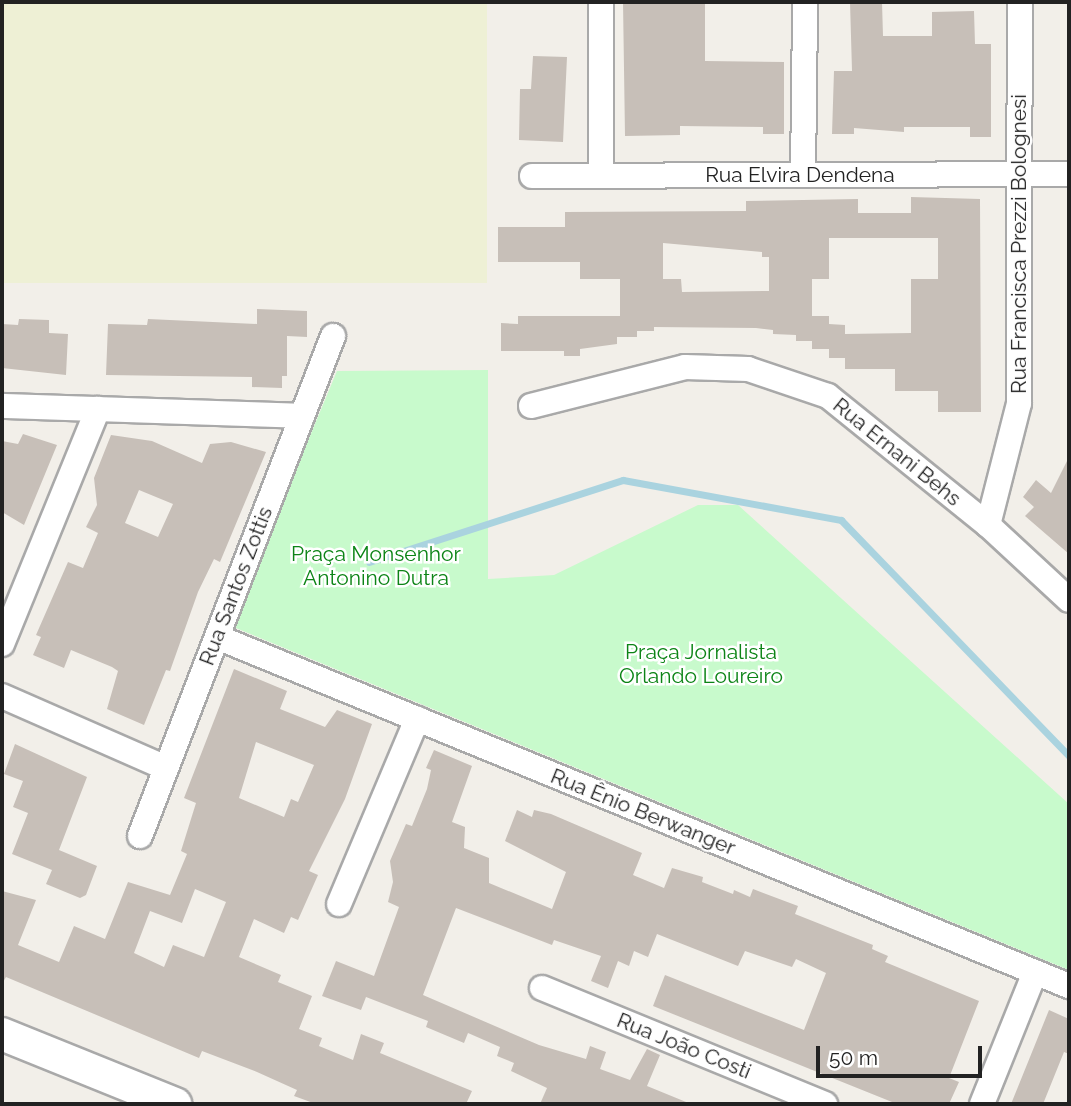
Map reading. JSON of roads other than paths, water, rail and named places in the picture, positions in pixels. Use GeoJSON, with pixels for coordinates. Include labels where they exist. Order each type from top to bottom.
{"type":"FeatureCollection","features":[{"type":"Feature","properties":{"kind":"street"},"geometry":{"type":"LineString","coordinates":[[601,2],[601,176]]}},
{"type":"Feature","properties":{"kind":"street"},"geometry":{"type":"LineString","coordinates":[[803,175],[805,2]]}},
{"type":"Feature","properties":{"kind":"street","name":"Rua Francisca Prezzi Bolognesi"},"geometry":{"type":"LineString","coordinates":[[988,525],[1019,403],[1020,2]]}},
{"type":"Feature","properties":{"kind":"street","name":"Rua Elvira Dendena"},"geometry":{"type":"LineString","coordinates":[[532,176],[1069,174]]}},
{"type":"Feature","properties":{"kind":"street","name":"Rua Santos Zottis"},"geometry":{"type":"LineString","coordinates":[[140,836],[333,336]]}},
{"type":"Feature","properties":{"kind":"street","name":"Rua Ernani Behs"},"geometry":{"type":"LineString","coordinates":[[531,406],[685,367],[748,369],[828,396],[988,525],[1069,600]]}},
{"type":"Feature","properties":{"kind":"street"},"geometry":{"type":"LineString","coordinates":[[2,406],[302,416]]}},
{"type":"Feature","properties":{"kind":"street"},"geometry":{"type":"LineString","coordinates":[[2,644],[98,409]]}},
{"type":"Feature","properties":{"kind":"street","name":"Rua Ênio Berwanger"},"geometry":{"type":"LineString","coordinates":[[217,637],[1069,986]]}},
{"type":"Feature","properties":{"kind":"street"},"geometry":{"type":"LineString","coordinates":[[2,696],[166,768]]}},
{"type":"Feature","properties":{"kind":"street"},"geometry":{"type":"LineString","coordinates":[[339,904],[417,719]]}},
{"type":"Feature","properties":{"kind":"street"},"geometry":{"type":"LineString","coordinates":[[982,1104],[1035,972]]}},
{"type":"Feature","properties":{"kind":"street","name":"Rua João Costi"},"geometry":{"type":"LineString","coordinates":[[542,988],[825,1104]]}},
{"type":"Feature","properties":{"kind":"street"},"geometry":{"type":"LineString","coordinates":[[2,1034],[175,1104]]}},
{"type":"Feature","properties":{"kind":"waterway"},"geometry":{"type":"LineString","coordinates":[[369,562],[623,480],[841,520],[1069,756]]}},
{"type":"Feature","properties":{"kind":"park label","name":"Praça Monsenhor Antonino Dutra"},"geometry":{"type":"Point","coordinates":[376,566]}},
{"type":"Feature","properties":{"kind":"park label","name":"Praça Jornalista Orlando Loureiro"},"geometry":{"type":"Point","coordinates":[701,664]}}]}
